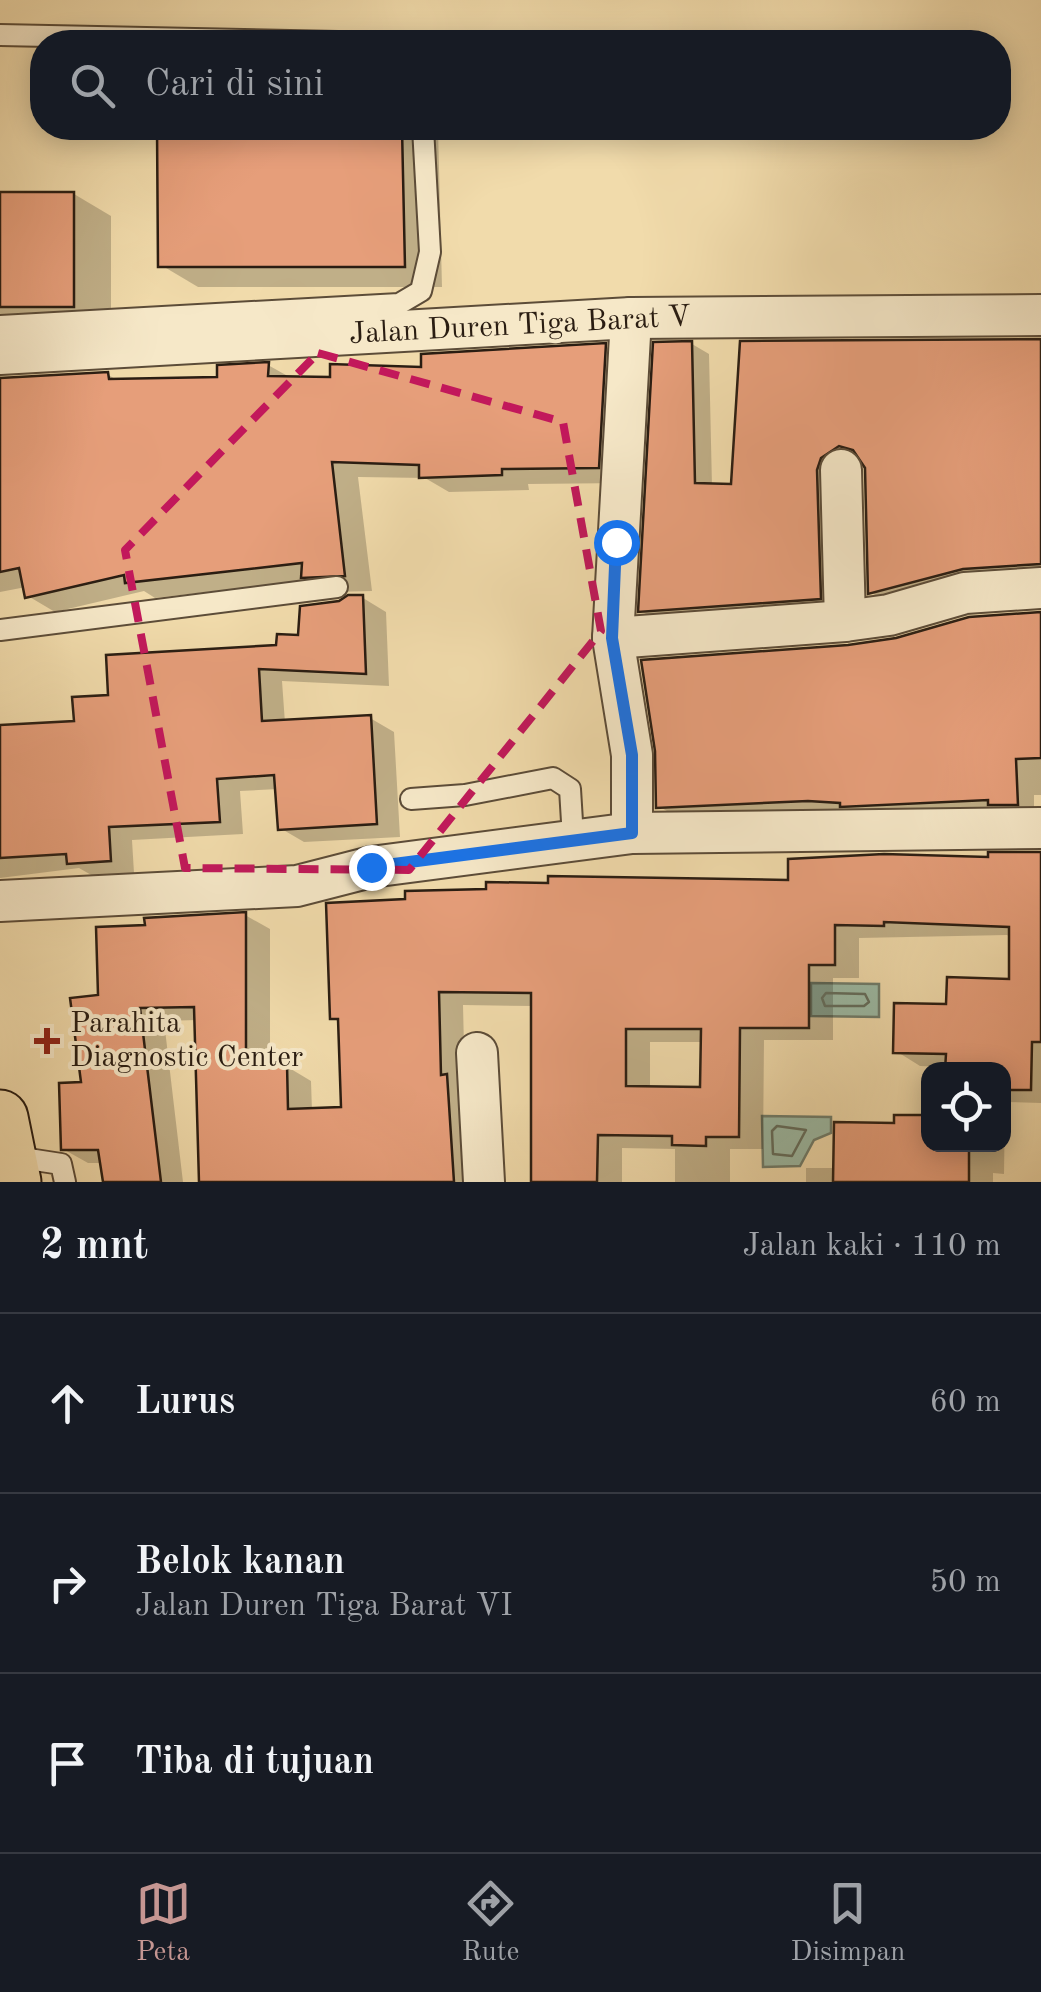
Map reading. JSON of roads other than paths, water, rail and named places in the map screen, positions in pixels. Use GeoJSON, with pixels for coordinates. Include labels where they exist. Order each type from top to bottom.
{"type":"FeatureCollection","features":[{"type":"Feature","properties":{"kind":"street","name":"Jalan Duren Tiga Barat V"},"geometry":{"type":"LineString","coordinates":[[0,354],[631,318],[1041,315]]}},
{"type":"Feature","properties":{"kind":"street"},"geometry":{"type":"LineString","coordinates":[[631,318],[612,638],[632,755],[632,833]]}},
{"type":"Feature","properties":{"kind":"street"},"geometry":{"type":"LineString","coordinates":[[841,470],[844,621]]}},
{"type":"Feature","properties":{"kind":"street"},"geometry":{"type":"LineString","coordinates":[[612,638],[844,621],[888,615],[965,592],[1041,588]]}},
{"type":"Feature","properties":{"kind":"street"},"geometry":{"type":"LineString","coordinates":[[0,901],[298,886],[371,867],[632,833],[1041,828]]}},
{"type":"Feature","properties":{"kind":"street"},"geometry":{"type":"LineString","coordinates":[[476,1053],[484,1182]]}},
{"type":"Feature","properties":{"kind":"lane"},"geometry":{"type":"LineString","coordinates":[[0,36],[30,37]]}},
{"type":"Feature","properties":{"kind":"lane"},"geometry":{"type":"LineString","coordinates":[[0,326],[400,304],[421,291],[430,252],[423,140]]}},
{"type":"Feature","properties":{"kind":"lane"},"geometry":{"type":"LineString","coordinates":[[0,630],[336,586]]}},
{"type":"Feature","properties":{"kind":"lane"},"geometry":{"type":"LineString","coordinates":[[411,799],[465,795],[553,778],[570,789],[573,838]]}},
{"type":"Feature","properties":{"kind":"lane"},"geometry":{"type":"LineString","coordinates":[[7,1152],[60,1164],[65,1182]]}},
{"type":"Feature","properties":{"kind":"water"},"geometry":{"type":"Polygon","coordinates":[[[811,983],[879,984],[879,1017],[811,1016],[811,983]]]}},
{"type":"Feature","properties":{"kind":"water"},"geometry":{"type":"Polygon","coordinates":[[[762,1116],[831,1117],[831,1133],[814,1140],[800,1166],[763,1167],[762,1116]]]}},
{"type":"Feature","properties":{"kind":"place","name":"Parahita Diagnostic Center"},"geometry":{"type":"Point","coordinates":[47,1041]}}]}
